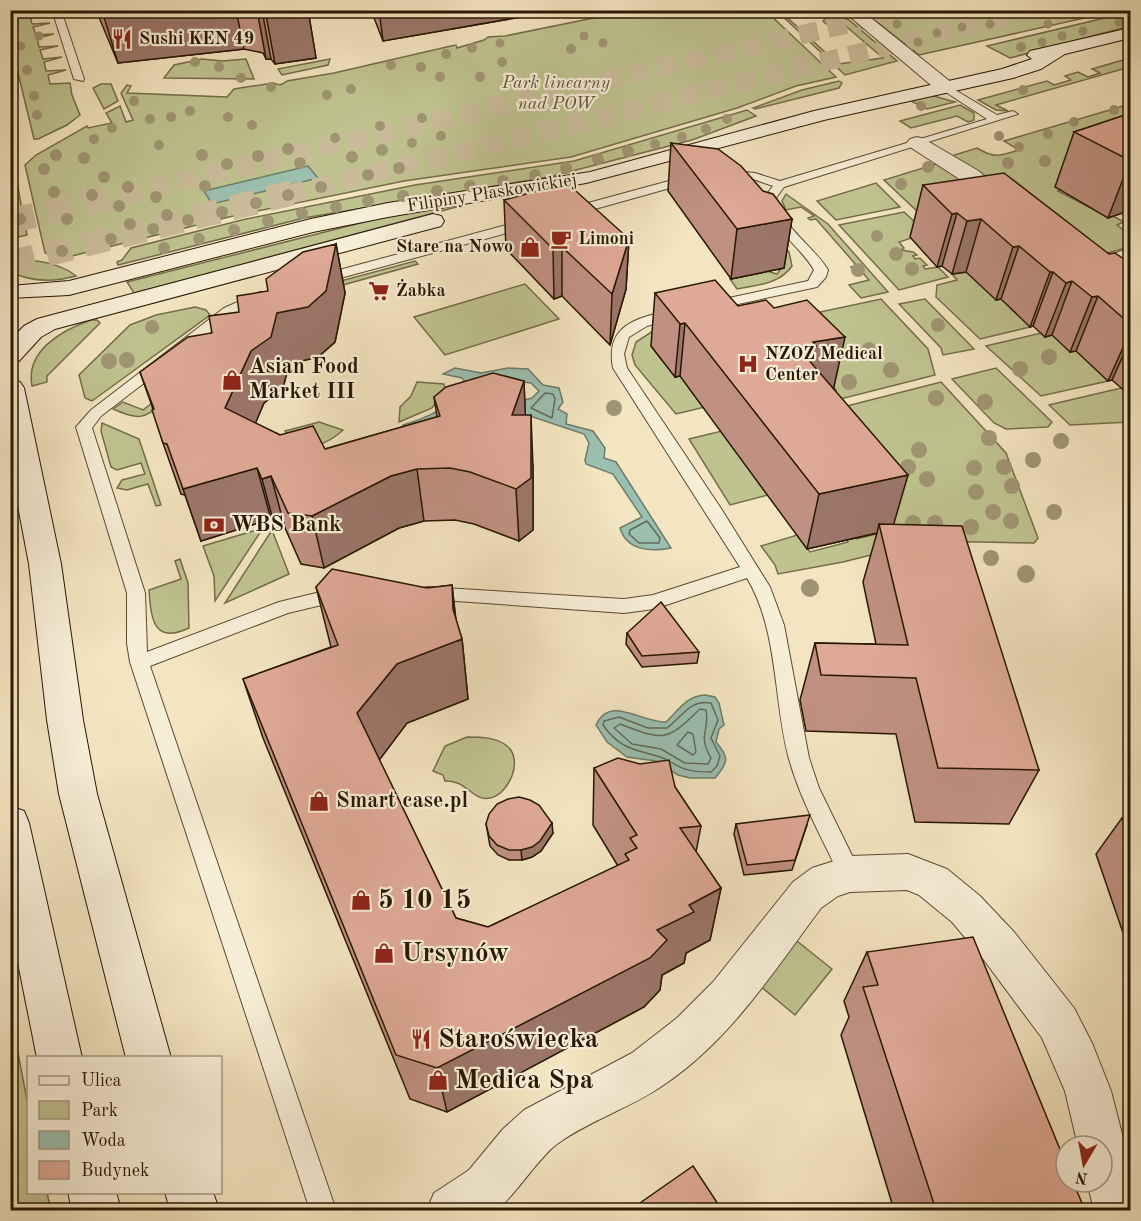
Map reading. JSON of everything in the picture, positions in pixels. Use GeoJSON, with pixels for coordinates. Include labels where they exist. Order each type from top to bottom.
{"type":"FeatureCollection","features":[{"type":"Feature","properties":{"kind":"main road"},"geometry":{"type":"LineString","coordinates":[[850,10],[940,83]]}},
{"type":"Feature","properties":{"kind":"main road","name":"Filipiny Płaskowickiej"},"geometry":{"type":"LineString","coordinates":[[599,174],[940,83],[1023,69],[1046,60],[1057,52],[1131,33]]}},
{"type":"Feature","properties":{"kind":"main road"},"geometry":{"type":"LineString","coordinates":[[917,143],[969,175],[1026,219]]}},
{"type":"Feature","properties":{"kind":"main road","name":"Filipiny Płaskowickiej"},"geometry":{"type":"LineString","coordinates":[[12,292],[69,288],[311,226],[388,210],[586,177],[345,246],[46,324],[24,337]]}},
{"type":"Feature","properties":{"kind":"main road"},"geometry":{"type":"LineString","coordinates":[[10,355],[38,319],[35,305],[12,292]]}},
{"type":"Feature","properties":{"kind":"main road"},"geometry":{"type":"LineString","coordinates":[[10,388],[45,564],[65,720],[78,794],[148,1056]]}},
{"type":"Feature","properties":{"kind":"main road"},"geometry":{"type":"LineString","coordinates":[[10,823],[60,1056]]}},
{"type":"Feature","properties":{"kind":"main road"},"geometry":{"type":"LineString","coordinates":[[451,1210],[486,1186],[520,1146],[541,1127],[648,1069],[693,1034],[728,997],[807,895],[826,881],[850,874],[908,872],[933,882],[966,909],[999,946],[1058,1023],[1076,1059],[1088,1091],[1099,1134]]}},
{"type":"Feature","properties":{"kind":"main road"},"geometry":{"type":"LineString","coordinates":[[92,1194],[96,1210]]}},
{"type":"Feature","properties":{"kind":"main road"},"geometry":{"type":"LineString","coordinates":[[190,1194],[194,1210]]}},
{"type":"Feature","properties":{"kind":"main road"},"geometry":{"type":"LineString","coordinates":[[1114,1194],[1118,1210]]}},
{"type":"Feature","properties":{"kind":"lane"},"geometry":{"type":"LineString","coordinates":[[56,10],[79,79]]}},
{"type":"Feature","properties":{"kind":"lane"},"geometry":{"type":"LineString","coordinates":[[940,83],[995,119]]}},
{"type":"Feature","properties":{"kind":"lane"},"geometry":{"type":"LineString","coordinates":[[306,283],[707,175],[748,175],[780,185],[1013,114]]}},
{"type":"Feature","properties":{"kind":"lane"},"geometry":{"type":"LineString","coordinates":[[780,185],[770,198],[771,210],[811,252],[821,270],[819,278],[812,284],[647,320],[631,327],[623,335],[616,356],[620,368],[761,587],[775,625],[800,758],[809,788],[850,874]]}},
{"type":"Feature","properties":{"kind":"lane"},"geometry":{"type":"LineString","coordinates":[[1093,269],[1131,252]]}},
{"type":"Feature","properties":{"kind":"lane"},"geometry":{"type":"LineString","coordinates":[[273,292],[244,302],[229,311],[96,413],[84,428],[136,593],[136,643],[139,662],[323,1210]]}},
{"type":"Feature","properties":{"kind":"lane"},"geometry":{"type":"LineString","coordinates":[[412,592],[624,606],[654,602],[751,570]]}},
{"type":"Feature","properties":{"kind":"lane"},"geometry":{"type":"LineString","coordinates":[[139,662],[285,607],[312,599],[362,592]]}},
{"type":"Feature","properties":{"kind":"green space"},"geometry":{"type":"Polygon","coordinates":[[[10,11],[47,12],[30,16],[32,24],[50,23],[33,27],[36,35],[54,34],[37,38],[39,47],[58,46],[40,50],[43,59],[62,57],[44,62],[46,71],[66,70],[48,75],[50,84],[70,83],[80,115],[67,125],[38,139],[34,139],[11,44],[10,11]]]}},
{"type":"Feature","properties":{"kind":"green space","name":"Park linearny nad POW"},"geometry":{"type":"Polygon","coordinates":[[[628,11],[766,11],[836,77],[796,86],[737,108],[571,157],[404,181],[233,216],[72,256],[56,257],[45,253],[25,165],[36,155],[87,126],[88,128],[112,123],[106,113],[120,106],[126,122],[133,120],[121,93],[127,85],[131,86],[127,93],[227,97],[234,89],[273,83],[281,85],[287,81],[334,73],[451,46],[456,45],[457,48],[488,37],[505,36],[628,11]]]}},
{"type":"Feature","properties":{"kind":"green space"},"geometry":{"type":"Polygon","coordinates":[[[777,11],[780,11],[838,64],[883,58],[841,22],[826,24],[823,21],[826,18],[841,17],[849,20],[897,61],[845,75],[777,11]]]}},
{"type":"Feature","properties":{"kind":"green space"},"geometry":{"type":"Polygon","coordinates":[[[863,11],[1116,11],[919,55],[863,11]]]}},
{"type":"Feature","properties":{"kind":"green space"},"geometry":{"type":"Polygon","coordinates":[[[1130,12],[1130,26],[1010,58],[987,46],[1130,12]]]}},
{"type":"Feature","properties":{"kind":"green space"},"geometry":{"type":"Polygon","coordinates":[[[1130,58],[1130,67],[996,105],[1008,111],[996,110],[978,100],[1047,81],[1054,85],[1071,80],[1065,76],[1078,72],[1088,77],[1100,73],[1092,69],[1130,58]]]}},
{"type":"Feature","properties":{"kind":"green space"},"geometry":{"type":"Polygon","coordinates":[[[202,59],[222,61],[246,59],[254,79],[164,78],[174,65],[202,59]]]}},
{"type":"Feature","properties":{"kind":"green space"},"geometry":{"type":"Polygon","coordinates":[[[330,59],[328,65],[282,75],[278,69],[330,59]]]}},
{"type":"Feature","properties":{"kind":"green space"},"geometry":{"type":"Polygon","coordinates":[[[839,81],[842,83],[839,88],[753,108],[802,90],[839,81]]]}},
{"type":"Feature","properties":{"kind":"green space"},"geometry":{"type":"Polygon","coordinates":[[[101,84],[111,84],[118,101],[104,109],[93,88],[101,84]]]}},
{"type":"Feature","properties":{"kind":"green space"},"geometry":{"type":"Polygon","coordinates":[[[930,95],[955,102],[927,109],[907,99],[930,95]]]}},
{"type":"Feature","properties":{"kind":"green space"},"geometry":{"type":"Polygon","coordinates":[[[1130,104],[1130,161],[1058,191],[1108,217],[1113,216],[1124,222],[1117,225],[1130,235],[1130,247],[1100,255],[948,157],[977,148],[993,155],[1007,154],[1019,150],[1004,141],[1130,104]]]}},
{"type":"Feature","properties":{"kind":"green space"},"geometry":{"type":"Polygon","coordinates":[[[960,105],[974,113],[974,120],[968,122],[957,116],[911,128],[900,121],[960,105]]]}},
{"type":"Feature","properties":{"kind":"green space"},"geometry":{"type":"Polygon","coordinates":[[[747,110],[756,116],[692,140],[549,177],[304,218],[118,265],[117,262],[122,260],[131,248],[246,219],[415,185],[574,161],[747,110]]]}},
{"type":"Feature","properties":{"kind":"green space"},"geometry":{"type":"Polygon","coordinates":[[[939,163],[976,187],[936,229],[884,180],[939,163]]]}},
{"type":"Feature","properties":{"kind":"green space"},"geometry":{"type":"Polygon","coordinates":[[[876,183],[900,207],[836,220],[817,201],[876,183]]]}},
{"type":"Feature","properties":{"kind":"green space"},"geometry":{"type":"Polygon","coordinates":[[[18,188],[27,235],[14,238],[11,237],[11,226],[15,220],[11,189],[18,188]]]}},
{"type":"Feature","properties":{"kind":"green space"},"geometry":{"type":"Polygon","coordinates":[[[786,194],[828,224],[888,292],[861,298],[849,285],[869,280],[862,272],[856,273],[851,267],[857,266],[816,219],[808,218],[814,216],[801,207],[786,210],[782,201],[786,194]]]}},
{"type":"Feature","properties":{"kind":"green space"},"geometry":{"type":"Polygon","coordinates":[[[460,206],[134,293],[127,282],[384,217],[460,206]]]}},
{"type":"Feature","properties":{"kind":"green space"},"geometry":{"type":"Polygon","coordinates":[[[904,212],[927,233],[899,242],[904,248],[901,250],[917,255],[913,256],[915,259],[920,258],[927,265],[923,266],[925,269],[938,267],[948,277],[899,290],[839,225],[904,212]]]}},
{"type":"Feature","properties":{"kind":"green space"},"geometry":{"type":"Polygon","coordinates":[[[782,244],[789,252],[792,266],[787,272],[768,283],[737,289],[730,279],[767,271],[777,274],[783,265],[782,244]]]}},
{"type":"Feature","properties":{"kind":"green space"},"geometry":{"type":"Polygon","coordinates":[[[10,260],[45,262],[70,271],[76,276],[51,280],[26,278],[11,272],[10,260]]]}},
{"type":"Feature","properties":{"kind":"green space"},"geometry":{"type":"Polygon","coordinates":[[[415,261],[418,264],[339,286],[337,282],[415,261]]]}},
{"type":"Feature","properties":{"kind":"green space"},"geometry":{"type":"Polygon","coordinates":[[[974,270],[1015,296],[1030,327],[980,339],[936,297],[937,285],[957,280],[952,274],[974,270]]]}},
{"type":"Feature","properties":{"kind":"green space"},"geometry":{"type":"Polygon","coordinates":[[[525,284],[559,319],[445,355],[414,317],[525,284]]]}},
{"type":"Feature","properties":{"kind":"green space"},"geometry":{"type":"Polygon","coordinates":[[[881,299],[928,349],[935,375],[797,410],[827,392],[836,390],[778,321],[881,299]]]}},
{"type":"Feature","properties":{"kind":"green space"},"geometry":{"type":"Polygon","coordinates":[[[925,299],[974,349],[943,355],[941,348],[899,304],[925,299]]]}},
{"type":"Feature","properties":{"kind":"green space"},"geometry":{"type":"Polygon","coordinates":[[[195,307],[206,310],[210,315],[92,401],[85,398],[79,375],[130,325],[156,315],[195,307]]]}},
{"type":"Feature","properties":{"kind":"green space"},"geometry":{"type":"Polygon","coordinates":[[[91,320],[97,320],[100,323],[47,376],[47,382],[32,386],[31,374],[40,352],[58,336],[91,320]]]}},
{"type":"Feature","properties":{"kind":"green space"},"geometry":{"type":"Polygon","coordinates":[[[656,329],[651,346],[675,377],[689,374],[713,405],[676,414],[635,365],[632,355],[636,342],[656,329]]]}},
{"type":"Feature","properties":{"kind":"green space"},"geometry":{"type":"Polygon","coordinates":[[[1041,333],[1045,337],[1052,335],[1089,348],[1092,366],[1108,381],[1041,396],[986,346],[1041,333]]]}},
{"type":"Feature","properties":{"kind":"green space"},"geometry":{"type":"Polygon","coordinates":[[[996,368],[1052,422],[1048,427],[1006,429],[994,423],[952,379],[996,368]]]}},
{"type":"Feature","properties":{"kind":"green space"},"geometry":{"type":"Polygon","coordinates":[[[417,382],[444,384],[445,390],[432,408],[399,422],[400,407],[411,396],[417,382]]]}},
{"type":"Feature","properties":{"kind":"green space"},"geometry":{"type":"Polygon","coordinates":[[[941,382],[1006,453],[1038,538],[1034,543],[927,541],[843,562],[778,574],[775,565],[761,546],[797,535],[810,552],[848,542],[844,536],[852,534],[857,539],[891,530],[788,421],[941,382]]]}},
{"type":"Feature","properties":{"kind":"green space"},"geometry":{"type":"Polygon","coordinates":[[[1121,388],[1127,393],[1130,392],[1130,422],[1070,425],[1049,405],[1121,388]]]}},
{"type":"Feature","properties":{"kind":"green space"},"geometry":{"type":"Polygon","coordinates":[[[157,399],[165,402],[146,415],[129,415],[113,409],[123,402],[143,410],[157,399]]]}},
{"type":"Feature","properties":{"kind":"green space"},"geometry":{"type":"Polygon","coordinates":[[[319,422],[343,430],[321,444],[309,447],[295,447],[285,431],[319,422]]]}},
{"type":"Feature","properties":{"kind":"green space"},"geometry":{"type":"Polygon","coordinates":[[[102,423],[139,439],[161,505],[156,506],[148,484],[127,490],[117,488],[122,480],[145,474],[141,463],[117,470],[111,467],[101,431],[102,423]]]}},
{"type":"Feature","properties":{"kind":"green space"},"geometry":{"type":"Polygon","coordinates":[[[730,429],[768,495],[730,505],[689,439],[730,429]]]}},
{"type":"Feature","properties":{"kind":"green space"},"geometry":{"type":"Polygon","coordinates":[[[263,528],[215,601],[214,576],[203,546],[263,528]]]}},
{"type":"Feature","properties":{"kind":"green space"},"geometry":{"type":"Polygon","coordinates":[[[272,530],[289,574],[225,603],[272,530]]]}},
{"type":"Feature","properties":{"kind":"green space"},"geometry":{"type":"Polygon","coordinates":[[[180,559],[188,583],[189,628],[168,633],[156,626],[151,610],[149,590],[181,579],[175,561],[180,559]]]}},
{"type":"Feature","properties":{"kind":"green space"},"geometry":{"type":"Polygon","coordinates":[[[467,737],[493,739],[507,746],[512,752],[514,768],[512,776],[497,795],[490,798],[479,797],[458,783],[445,781],[443,775],[433,771],[445,746],[467,737]]]}},
{"type":"Feature","properties":{"kind":"green space"},"geometry":{"type":"Polygon","coordinates":[[[797,941],[832,969],[795,1015],[759,985],[797,941]]]}},
{"type":"Feature","properties":{"kind":"green space"},"geometry":{"type":"Polygon","coordinates":[[[11,1017],[27,1100],[27,1194],[47,1194],[51,1210],[11,1210],[11,1017]]]}},
{"type":"Feature","properties":{"kind":"water"},"geometry":{"type":"Polygon","coordinates":[[[308,166],[318,178],[212,204],[204,191],[308,166]]]}},
{"type":"Feature","properties":{"kind":"water"},"geometry":{"type":"Polygon","coordinates":[[[455,368],[481,373],[508,368],[528,369],[543,385],[559,388],[563,402],[558,409],[567,414],[566,424],[593,431],[605,448],[604,458],[616,462],[671,548],[656,550],[641,548],[623,536],[620,528],[642,517],[613,474],[586,464],[589,443],[584,434],[524,414],[455,410],[413,427],[403,428],[403,425],[439,410],[468,386],[462,378],[443,374],[455,368]],[[516,381],[520,401],[532,398],[539,391],[531,383],[516,381]]]}},
{"type":"Feature","properties":{"kind":"water"},"geometry":{"type":"Polygon","coordinates":[[[705,695],[715,697],[719,703],[724,725],[719,729],[716,742],[726,760],[715,778],[690,778],[678,775],[656,761],[627,757],[607,742],[596,725],[602,716],[618,711],[666,722],[688,701],[705,695]]]}},
{"type":"Feature","properties":{"kind":"building"},"geometry":{"type":"Polygon","coordinates":[[[102,10],[138,10],[103,14],[102,10]]]}},
{"type":"Feature","properties":{"kind":"building"},"geometry":{"type":"Polygon","coordinates":[[[263,10],[296,10],[266,15],[263,10]]]}},
{"type":"Feature","properties":{"kind":"building"},"geometry":{"type":"Polygon","coordinates":[[[1131,113],[1131,161],[1074,132],[1131,113]]]}},
{"type":"Feature","properties":{"kind":"building"},"geometry":{"type":"Polygon","coordinates":[[[671,143],[718,149],[741,166],[763,191],[773,194],[792,219],[737,229],[671,143]]]}},
{"type":"Feature","properties":{"kind":"building"},"geometry":{"type":"Polygon","coordinates":[[[1004,173],[1109,254],[1115,253],[1131,264],[1131,325],[1098,296],[1092,297],[1072,281],[1066,283],[1019,246],[1013,247],[981,219],[967,221],[957,213],[952,214],[923,185],[1004,173]]]}},
{"type":"Feature","properties":{"kind":"building"},"geometry":{"type":"Polygon","coordinates":[[[567,183],[629,239],[612,294],[562,247],[553,249],[504,200],[567,183]]]}},
{"type":"Feature","properties":{"kind":"building"},"geometry":{"type":"Polygon","coordinates":[[[336,244],[326,291],[308,307],[277,313],[271,337],[251,351],[225,408],[280,435],[313,426],[325,449],[440,416],[434,397],[446,387],[493,373],[524,381],[512,415],[531,415],[531,478],[516,489],[470,472],[450,468],[417,469],[391,476],[312,516],[288,513],[271,476],[262,479],[257,468],[183,489],[167,444],[163,443],[152,410],[154,409],[140,372],[188,337],[212,333],[209,316],[239,312],[237,296],[268,291],[266,279],[303,252],[336,244]]]}},
{"type":"Feature","properties":{"kind":"building"},"geometry":{"type":"Polygon","coordinates":[[[715,280],[738,306],[766,300],[774,308],[807,300],[845,337],[813,342],[816,346],[800,350],[908,475],[819,494],[685,323],[680,324],[655,293],[715,280]]]}},
{"type":"Feature","properties":{"kind":"building"},"geometry":{"type":"Polygon","coordinates":[[[879,524],[962,526],[1039,770],[938,768],[916,678],[821,675],[815,643],[908,645],[879,524]]]}},
{"type":"Feature","properties":{"kind":"building"},"geometry":{"type":"Polygon","coordinates":[[[332,569],[427,588],[452,585],[453,609],[462,639],[397,664],[357,713],[456,918],[488,927],[629,860],[625,854],[637,848],[630,838],[637,835],[594,768],[618,758],[640,764],[669,760],[675,787],[701,826],[680,828],[721,888],[689,905],[694,912],[657,930],[667,940],[650,958],[437,1068],[396,1055],[243,679],[338,645],[316,587],[332,569]]]}},
{"type":"Feature","properties":{"kind":"building"},"geometry":{"type":"Polygon","coordinates":[[[661,602],[699,652],[642,656],[627,633],[661,602]]]}},
{"type":"Feature","properties":{"kind":"building"},"geometry":{"type":"Polygon","coordinates":[[[519,797],[539,805],[552,823],[540,841],[532,847],[509,850],[497,845],[489,836],[486,824],[489,814],[497,804],[519,797]]]}},
{"type":"Feature","properties":{"kind":"building"},"geometry":{"type":"Polygon","coordinates":[[[810,815],[795,860],[747,865],[736,824],[810,815]]]}},
{"type":"Feature","properties":{"kind":"building"},"geometry":{"type":"Polygon","coordinates":[[[1122,818],[1131,818],[1131,842],[1122,818]]]}},
{"type":"Feature","properties":{"kind":"building"},"geometry":{"type":"Polygon","coordinates":[[[973,937],[1054,1135],[1054,1194],[1078,1194],[1085,1210],[936,1210],[863,987],[878,985],[867,952],[973,937]]]}},
{"type":"Feature","properties":{"kind":"building"},"geometry":{"type":"Polygon","coordinates":[[[693,1166],[722,1210],[630,1210],[693,1166]]]}},
{"type":"Feature","properties":{"kind":"tunnel"},"geometry":{"type":"LineString","coordinates":[[122,195],[906,10]]}},
{"type":"Feature","properties":{"kind":"tunnel"},"geometry":{"type":"LineString","coordinates":[[286,195],[1033,10]]}},
{"type":"Feature","properties":{"kind":"tunnel"},"geometry":{"type":"LineString","coordinates":[[10,221],[128,193]]}},
{"type":"Feature","properties":{"kind":"tunnel"},"geometry":{"type":"LineString","coordinates":[[10,263],[292,193]]}},
{"type":"Feature","properties":{"kind":"place","name":"Sushi KEN 49"},"geometry":{"type":"Point","coordinates":[122,39]}},
{"type":"Feature","properties":{"kind":"place","name":"Limoni"},"geometry":{"type":"Point","coordinates":[561,239]}},
{"type":"Feature","properties":{"kind":"place","name":"Stare na Nowo"},"geometry":{"type":"Point","coordinates":[530,247]}},
{"type":"Feature","properties":{"kind":"place","name":"Żabka"},"geometry":{"type":"Point","coordinates":[379,291]}},
{"type":"Feature","properties":{"kind":"place","name":"NZOZ Medical Center"},"geometry":{"type":"Point","coordinates":[748,364]}},
{"type":"Feature","properties":{"kind":"place","name":"Asian Food Market III"},"geometry":{"type":"Point","coordinates":[232,380]}},
{"type":"Feature","properties":{"kind":"place","name":"WBS Bank"},"geometry":{"type":"Point","coordinates":[214,525]}},
{"type":"Feature","properties":{"kind":"place","name":"Smart case.pl"},"geometry":{"type":"Point","coordinates":[319,801]}},
{"type":"Feature","properties":{"kind":"place","name":"5 10 15"},"geometry":{"type":"Point","coordinates":[361,900]}},
{"type":"Feature","properties":{"kind":"place","name":"Ursynów"},"geometry":{"type":"Point","coordinates":[384,953]}},
{"type":"Feature","properties":{"kind":"place","name":"Staroświecka"},"geometry":{"type":"Point","coordinates":[421,1039]}},
{"type":"Feature","properties":{"kind":"place","name":"Medica Spa"},"geometry":{"type":"Point","coordinates":[438,1080]}}]}
